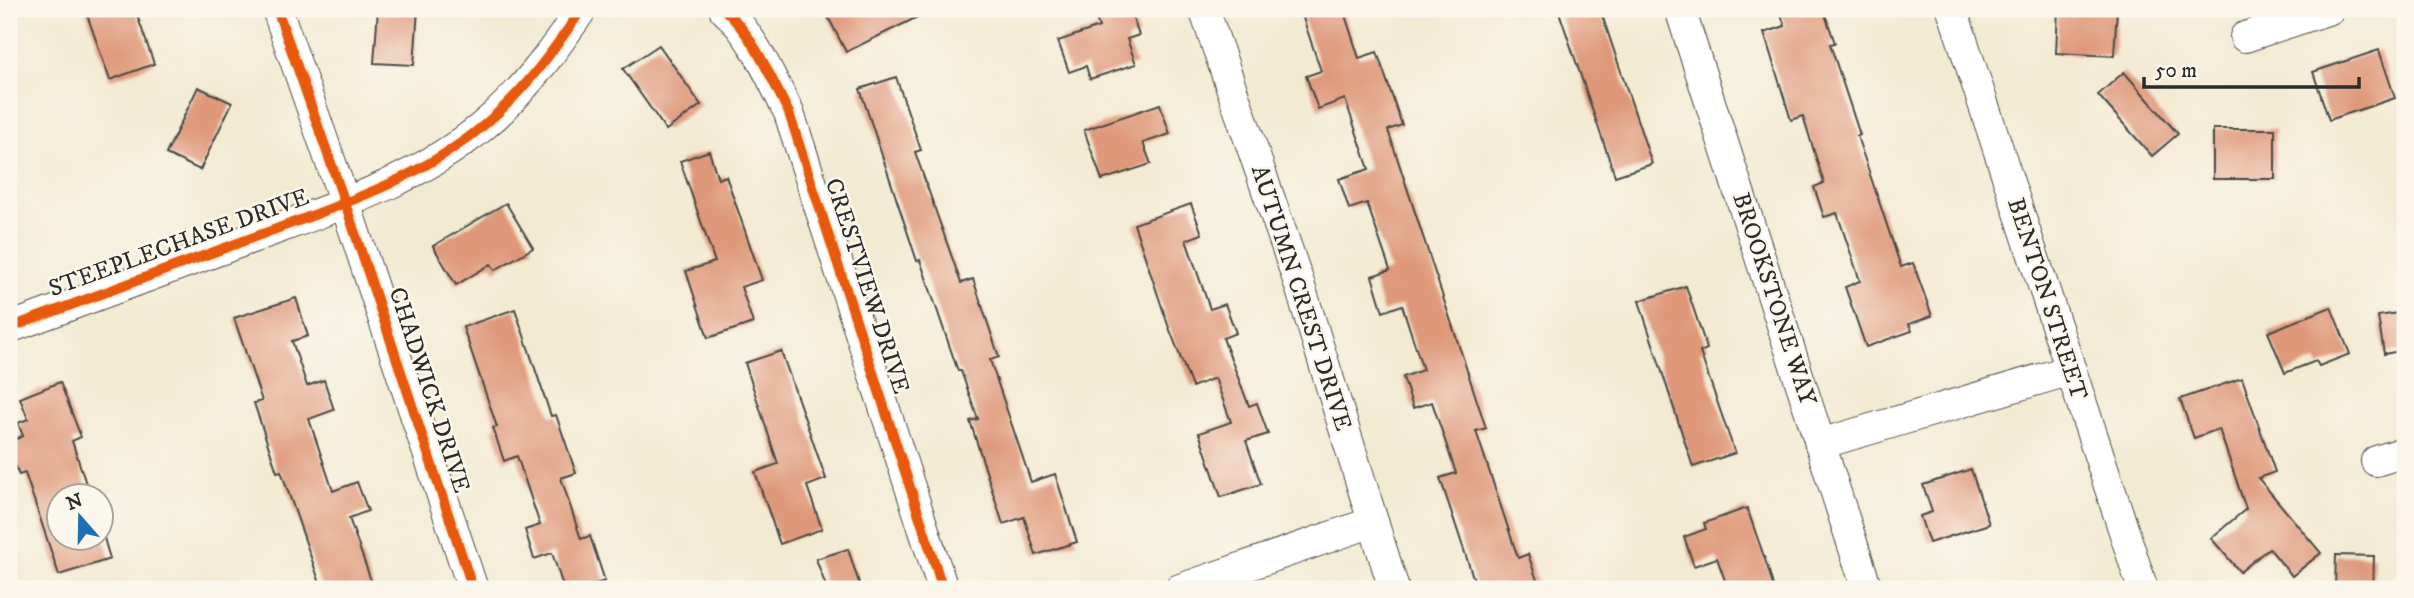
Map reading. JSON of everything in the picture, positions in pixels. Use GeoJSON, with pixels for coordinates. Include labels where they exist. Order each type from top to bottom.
{"type":"FeatureCollection","features":[{"type":"Feature","properties":{"kind":"street","name":"CHADWICK DRIVE"},"geometry":{"type":"LineString","coordinates":[[277,9],[345,204],[472,589]]}},
{"type":"Feature","properties":{"kind":"street","name":"STEEPLECHASE DRIVE"},"geometry":{"type":"LineString","coordinates":[[9,328],[345,204],[444,154],[483,126],[519,93],[582,9]]}},
{"type":"Feature","properties":{"kind":"street","name":"CRESTVIEW DRIVE"},"geometry":{"type":"LineString","coordinates":[[724,9],[733,17],[761,59],[789,113],[943,589]]}},
{"type":"Feature","properties":{"kind":"street","name":"AUTUMN CREST DRIVE"},"geometry":{"type":"LineString","coordinates":[[1204,9],[1298,281],[1394,589]]}},
{"type":"Feature","properties":{"kind":"street","name":"BROOKSTONE WAY"},"geometry":{"type":"LineString","coordinates":[[1680,9],[1867,589]]}},
{"type":"Feature","properties":{"kind":"street","name":"BENTON STREET"},"geometry":{"type":"LineString","coordinates":[[1952,9],[2143,589]]}},
{"type":"Feature","properties":{"kind":"street"},"geometry":{"type":"LineString","coordinates":[[2245,37],[2330,9]]}},
{"type":"Feature","properties":{"kind":"street"},"geometry":{"type":"LineString","coordinates":[[1820,444],[2071,370]]}},
{"type":"Feature","properties":{"kind":"street"},"geometry":{"type":"LineString","coordinates":[[2376,461],[2405,452]]}},
{"type":"Feature","properties":{"kind":"street"},"geometry":{"type":"LineString","coordinates":[[1180,589],[1373,522]]}},
{"type":"Feature","properties":{"kind":"building"},"geometry":{"type":"Polygon","coordinates":[[[85,9],[135,9],[154,64],[110,80],[85,9]]]}},
{"type":"Feature","properties":{"kind":"building"},"geometry":{"type":"Polygon","coordinates":[[[378,9],[418,9],[414,65],[374,63],[378,9]]]}},
{"type":"Feature","properties":{"kind":"building"},"geometry":{"type":"Polygon","coordinates":[[[824,9],[934,9],[846,52],[824,9]]]}},
{"type":"Feature","properties":{"kind":"building"},"geometry":{"type":"Polygon","coordinates":[[[1093,9],[1130,9],[1139,35],[1127,39],[1136,64],[1090,79],[1086,66],[1069,72],[1058,41],[1099,27],[1093,9]]]}},
{"type":"Feature","properties":{"kind":"building"},"geometry":{"type":"Polygon","coordinates":[[[1300,9],[1343,9],[1359,58],[1377,52],[1402,125],[1388,130],[1486,428],[1476,431],[1518,558],[1528,554],[1540,589],[1477,589],[1440,478],[1456,473],[1432,402],[1413,408],[1403,377],[1423,370],[1402,305],[1383,312],[1372,276],[1390,270],[1367,203],[1349,209],[1339,179],[1369,169],[1345,99],[1318,109],[1306,76],[1321,71],[1300,9]]]}},
{"type":"Feature","properties":{"kind":"building"},"geometry":{"type":"Polygon","coordinates":[[[1558,9],[1600,9],[1652,164],[1615,176],[1558,9]]]}},
{"type":"Feature","properties":{"kind":"building"},"geometry":{"type":"Polygon","coordinates":[[[1779,9],[1823,9],[1835,43],[1830,44],[1860,135],[1857,136],[1901,267],[1913,263],[1932,316],[1909,324],[1912,331],[1866,347],[1845,287],[1860,281],[1837,213],[1824,217],[1814,187],[1824,183],[1803,116],[1791,120],[1764,33],[1785,26],[1779,9]]]}},
{"type":"Feature","properties":{"kind":"building"},"geometry":{"type":"Polygon","coordinates":[[[2058,9],[2117,9],[2114,56],[2056,53],[2058,9]]]}},
{"type":"Feature","properties":{"kind":"building"},"geometry":{"type":"Polygon","coordinates":[[[659,45],[701,105],[666,130],[623,69],[659,45]]]}},
{"type":"Feature","properties":{"kind":"building"},"geometry":{"type":"Polygon","coordinates":[[[2379,50],[2395,98],[2329,120],[2313,72],[2379,50]]]}},
{"type":"Feature","properties":{"kind":"building"},"geometry":{"type":"Polygon","coordinates":[[[2124,72],[2178,134],[2152,156],[2098,95],[2124,72]]]}},
{"type":"Feature","properties":{"kind":"building"},"geometry":{"type":"Polygon","coordinates":[[[896,77],[921,150],[915,152],[961,283],[973,279],[999,357],[990,360],[1031,482],[1055,474],[1077,542],[1036,555],[1024,517],[1003,524],[970,421],[978,419],[961,371],[958,371],[920,260],[917,261],[860,89],[896,77]]]}},
{"type":"Feature","properties":{"kind":"building"},"geometry":{"type":"Polygon","coordinates":[[[198,87],[232,103],[200,170],[166,154],[198,87]]]}},
{"type":"Feature","properties":{"kind":"building"},"geometry":{"type":"Polygon","coordinates":[[[1160,104],[1170,134],[1143,143],[1151,164],[1102,180],[1084,130],[1160,104]]]}},
{"type":"Feature","properties":{"kind":"building"},"geometry":{"type":"Polygon","coordinates":[[[2213,129],[2275,129],[2275,179],[2213,179],[2213,129]]]}},
{"type":"Feature","properties":{"kind":"building"},"geometry":{"type":"Polygon","coordinates":[[[709,151],[718,179],[726,176],[762,280],[741,287],[753,323],[708,338],[686,271],[715,262],[680,161],[709,151]]]}},
{"type":"Feature","properties":{"kind":"building"},"geometry":{"type":"Polygon","coordinates":[[[506,203],[533,248],[495,270],[491,264],[456,285],[433,246],[506,203]]]}},
{"type":"Feature","properties":{"kind":"building"},"geometry":{"type":"Polygon","coordinates":[[[1191,204],[1202,234],[1186,240],[1210,309],[1225,304],[1236,333],[1223,338],[1249,406],[1257,403],[1268,434],[1246,441],[1261,484],[1221,497],[1199,433],[1231,422],[1215,378],[1192,387],[1134,224],[1191,204]]]}},
{"type":"Feature","properties":{"kind":"building"},"geometry":{"type":"Polygon","coordinates":[[[1686,286],[1707,349],[1700,352],[1735,453],[1693,467],[1639,301],[1686,286]]]}},
{"type":"Feature","properties":{"kind":"building"},"geometry":{"type":"Polygon","coordinates":[[[296,298],[308,336],[292,341],[307,386],[324,380],[334,410],[309,419],[333,491],[357,482],[368,511],[349,518],[374,589],[322,589],[254,403],[262,401],[234,318],[296,298]]]}},
{"type":"Feature","properties":{"kind":"building"},"geometry":{"type":"Polygon","coordinates":[[[2331,307],[2350,354],[2319,366],[2316,361],[2285,373],[2268,332],[2331,307]]]}},
{"type":"Feature","properties":{"kind":"building"},"geometry":{"type":"Polygon","coordinates":[[[515,309],[551,416],[556,415],[576,473],[561,478],[581,539],[590,536],[605,581],[579,589],[564,589],[552,553],[534,559],[525,530],[540,525],[517,456],[504,461],[493,428],[497,427],[463,327],[515,309]]]}},
{"type":"Feature","properties":{"kind":"building"},"geometry":{"type":"Polygon","coordinates":[[[2405,312],[2405,350],[2384,354],[2378,316],[2405,312]]]}},
{"type":"Feature","properties":{"kind":"building"},"geometry":{"type":"Polygon","coordinates":[[[781,351],[826,479],[807,486],[822,529],[780,544],[755,472],[778,464],[745,363],[781,351]]]}},
{"type":"Feature","properties":{"kind":"building"},"geometry":{"type":"Polygon","coordinates":[[[2242,378],[2275,472],[2258,478],[2321,553],[2292,576],[2269,548],[2240,572],[2211,538],[2246,509],[2219,429],[2194,438],[2180,399],[2242,378]]]}},
{"type":"Feature","properties":{"kind":"building"},"geometry":{"type":"Polygon","coordinates":[[[60,382],[81,437],[72,441],[85,482],[46,482],[46,536],[25,473],[19,475],[9,449],[9,442],[23,436],[18,423],[28,419],[20,398],[60,382]]]}},
{"type":"Feature","properties":{"kind":"building"},"geometry":{"type":"Polygon","coordinates":[[[1971,469],[1989,524],[1929,543],[1920,516],[1932,512],[1923,485],[1971,469]]]}},
{"type":"Feature","properties":{"kind":"building"},"geometry":{"type":"Polygon","coordinates":[[[1747,508],[1774,589],[1728,589],[1717,558],[1694,566],[1684,537],[1706,529],[1704,523],[1747,508]]]}},
{"type":"Feature","properties":{"kind":"building"},"geometry":{"type":"Polygon","coordinates":[[[848,549],[861,589],[827,589],[816,559],[848,549]]]}},
{"type":"Feature","properties":{"kind":"building"},"geometry":{"type":"Polygon","coordinates":[[[51,552],[108,552],[110,559],[59,575],[51,552]]]}},
{"type":"Feature","properties":{"kind":"building"},"geometry":{"type":"Polygon","coordinates":[[[2336,555],[2374,556],[2373,589],[2335,589],[2336,555]]]}},
{"type":"Feature","properties":{"kind":"cycle path"},"geometry":{"type":"LineString","coordinates":[[277,9],[345,203],[473,589]]}},
{"type":"Feature","properties":{"kind":"cycle path"},"geometry":{"type":"LineString","coordinates":[[9,328],[341,205],[429,163],[457,146],[511,100],[548,56],[582,9]]}},
{"type":"Feature","properties":{"kind":"cycle path"},"geometry":{"type":"LineString","coordinates":[[724,9],[753,45],[789,113],[943,589]]}}]}
